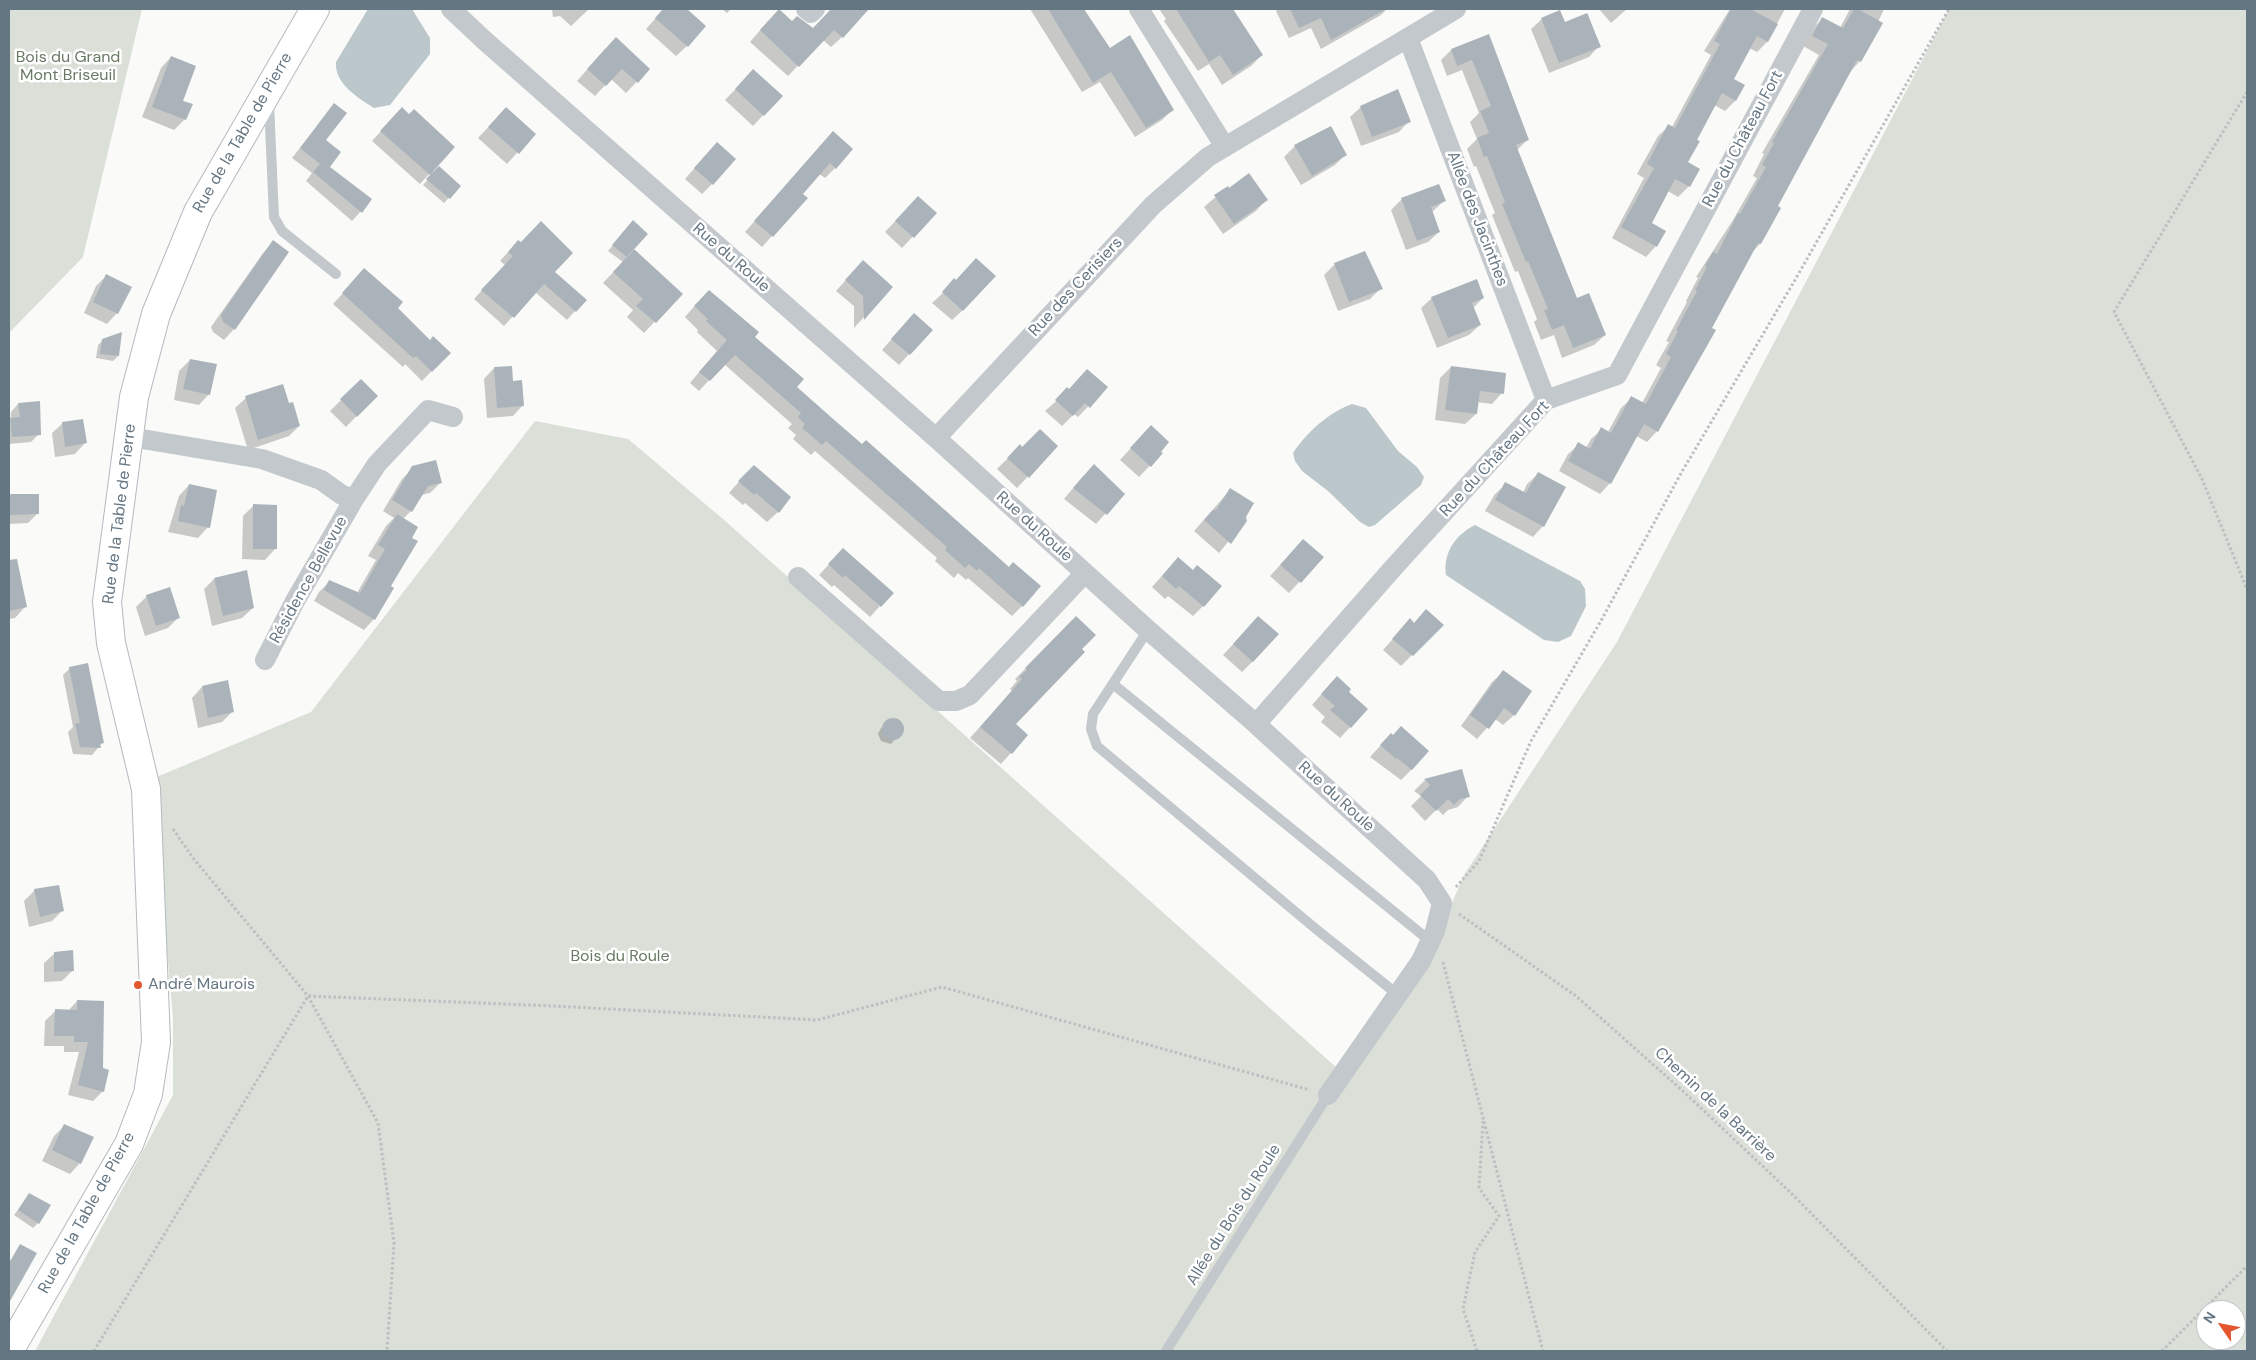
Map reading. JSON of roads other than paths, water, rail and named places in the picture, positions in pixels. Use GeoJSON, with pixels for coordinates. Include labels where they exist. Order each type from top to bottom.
{"type":"FeatureCollection","features":[{"type":"Feature","properties":{"kind":"street","name":"Rue de la Table de Pierre"},"geometry":{"type":"LineString","coordinates":[[9,1351],[129,1144],[148,1094],[156,1042],[146,789],[111,643],[107,602],[134,397],[156,314],[198,212],[315,9]]}},
{"type":"Feature","properties":{"kind":"street","name":"Rue du Roule"},"geometry":{"type":"LineString","coordinates":[[451,9],[491,47],[936,438],[1148,630],[1256,724],[1427,880],[1442,903],[1433,936]]}},
{"type":"Feature","properties":{"kind":"street"},"geometry":{"type":"LineString","coordinates":[[806,9],[811,13],[815,9]]}},
{"type":"Feature","properties":{"kind":"street"},"geometry":{"type":"LineString","coordinates":[[1139,9],[1225,147]]}},
{"type":"Feature","properties":{"kind":"street","name":"Rue des Cerisiers"},"geometry":{"type":"LineString","coordinates":[[936,438],[1153,205],[1208,157],[1456,9]]}},
{"type":"Feature","properties":{"kind":"street","name":"Rue du Château Fort"},"geometry":{"type":"LineString","coordinates":[[1256,724],[1394,567],[1546,400],[1617,374],[1813,9]]}},
{"type":"Feature","properties":{"kind":"street","name":"Allée des Jacinthes"},"geometry":{"type":"LineString","coordinates":[[1408,38],[1546,400]]}},
{"type":"Feature","properties":{"kind":"street","name":"Résidence Bellevue"},"geometry":{"type":"LineString","coordinates":[[266,660],[295,601],[354,499],[377,464],[428,410],[453,417]]}},
{"type":"Feature","properties":{"kind":"street","name":"Résidence Bellevue"},"geometry":{"type":"LineString","coordinates":[[130,438],[262,460],[322,480],[342,495],[354,499]]}},
{"type":"Feature","properties":{"kind":"street"},"geometry":{"type":"LineString","coordinates":[[798,576],[939,701],[956,701],[970,695],[1085,573]]}},
{"type":"Feature","properties":{"kind":"street"},"geometry":{"type":"LineString","coordinates":[[1328,1095],[1421,961],[1433,936]]}},
{"type":"Feature","properties":{"kind":"lane"},"geometry":{"type":"LineString","coordinates":[[268,89],[274,217],[282,231],[336,274]]}},
{"type":"Feature","properties":{"kind":"lane"},"geometry":{"type":"LineString","coordinates":[[1148,630],[1093,714],[1091,729],[1097,746],[1316,929],[1397,994]]}},
{"type":"Feature","properties":{"kind":"lane"},"geometry":{"type":"LineString","coordinates":[[1113,684],[1433,936]]}},
{"type":"Feature","properties":{"kind":"lane","name":"Allée du Bois du Roule"},"geometry":{"type":"LineString","coordinates":[[1166,1351],[1328,1095]]}},
{"type":"Feature","properties":{"kind":"place","name":"André Maurois"},"geometry":{"type":"Point","coordinates":[138,985]}},
{"type":"Feature","properties":{"kind":"park label","name":"Bois du Grand Mont Briseuil"},"geometry":{"type":"Point","coordinates":[68,67]}},
{"type":"Feature","properties":{"kind":"park label","name":"Bois du Roule"},"geometry":{"type":"Point","coordinates":[620,957]}}]}
